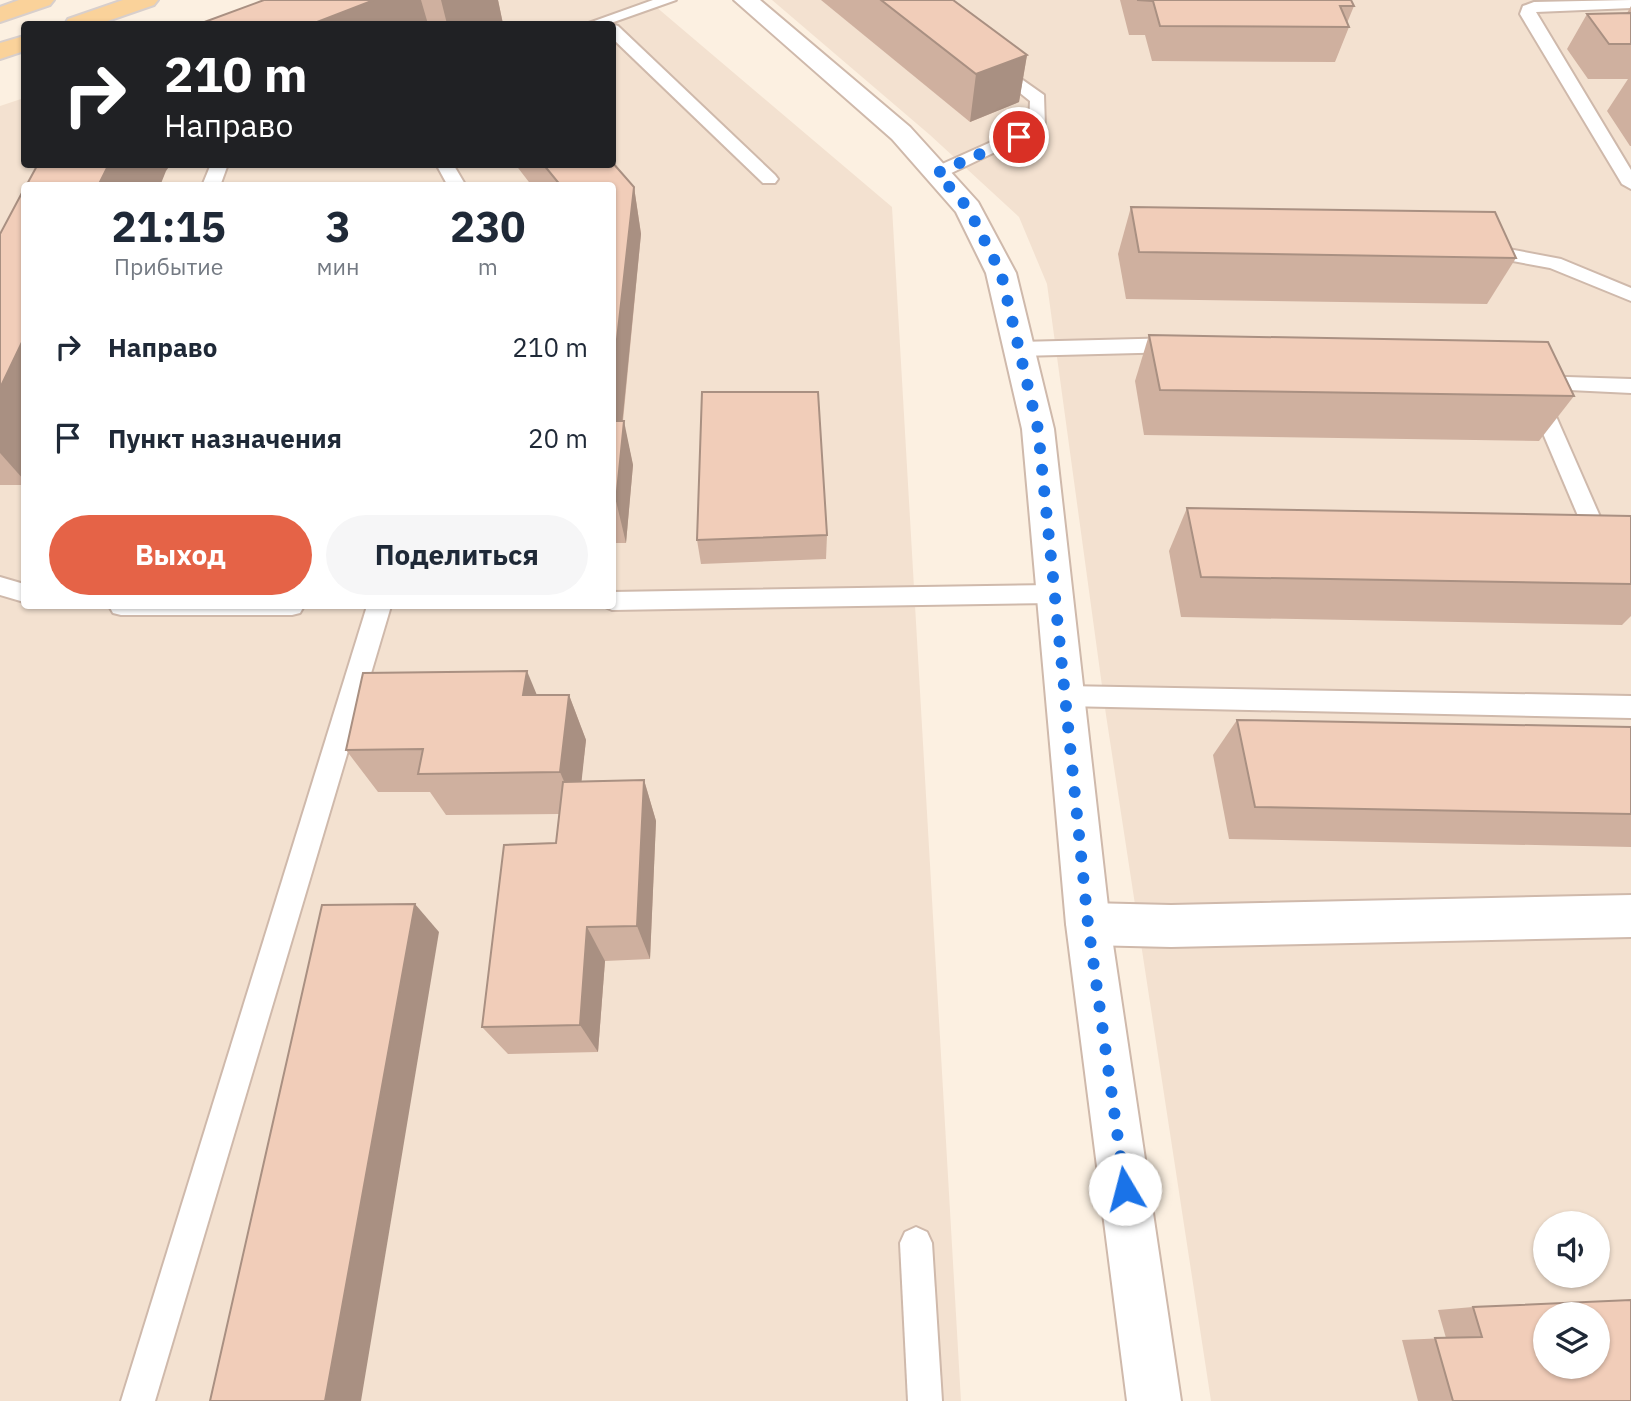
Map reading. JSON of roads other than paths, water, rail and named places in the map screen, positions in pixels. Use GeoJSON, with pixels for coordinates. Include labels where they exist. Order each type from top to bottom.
{"type":"FeatureCollection","features":[{"type":"Feature","properties":{"kind":"main road"},"geometry":{"type":"LineString","coordinates":[[0,15],[42,0]]}},
{"type":"Feature","properties":{"kind":"main road"},"geometry":{"type":"LineString","coordinates":[[86,21],[146,0]]}},
{"type":"Feature","properties":{"kind":"main road"},"geometry":{"type":"LineString","coordinates":[[0,52],[21,44]]}},
{"type":"Feature","properties":{"kind":"street"},"geometry":{"type":"LineString","coordinates":[[746,0],[901,133],[968,208],[1001,273],[1038,429],[1088,924],[1154,1401]]}},
{"type":"Feature","properties":{"kind":"street"},"geometry":{"type":"LineString","coordinates":[[1088,924],[1171,926],[1631,916]]}},
{"type":"Feature","properties":{"kind":"lane"},"geometry":{"type":"LineString","coordinates":[[615,21],[668,0]]}},
{"type":"Feature","properties":{"kind":"lane"},"geometry":{"type":"LineString","coordinates":[[1631,3],[1528,9],[1528,14],[1631,184]]}},
{"type":"Feature","properties":{"kind":"lane"},"geometry":{"type":"LineString","coordinates":[[616,35],[769,179]]}},
{"type":"Feature","properties":{"kind":"lane"},"geometry":{"type":"LineString","coordinates":[[937,173],[1037,128],[1038,99],[986,58]]}},
{"type":"Feature","properties":{"kind":"lane"},"geometry":{"type":"LineString","coordinates":[[1463,247],[1554,263],[1631,295]]}},
{"type":"Feature","properties":{"kind":"lane"},"geometry":{"type":"LineString","coordinates":[[1019,349],[1200,345]]}},
{"type":"Feature","properties":{"kind":"lane"},"geometry":{"type":"LineString","coordinates":[[1522,362],[1609,562]]}},
{"type":"Feature","properties":{"kind":"lane"},"geometry":{"type":"LineString","coordinates":[[1531,383],[1631,386]]}},
{"type":"Feature","properties":{"kind":"lane"},"geometry":{"type":"LineString","coordinates":[[0,586],[21,592]]}},
{"type":"Feature","properties":{"kind":"lane"},"geometry":{"type":"LineString","coordinates":[[616,601],[1053,594]]}},
{"type":"Feature","properties":{"kind":"lane"},"geometry":{"type":"LineString","coordinates":[[138,1401],[378,609]]}},
{"type":"Feature","properties":{"kind":"lane"},"geometry":{"type":"LineString","coordinates":[[1064,696],[1631,707]]}},
{"type":"Feature","properties":{"kind":"lane"},"geometry":{"type":"LineString","coordinates":[[916,1243],[925,1401]]}}]}
